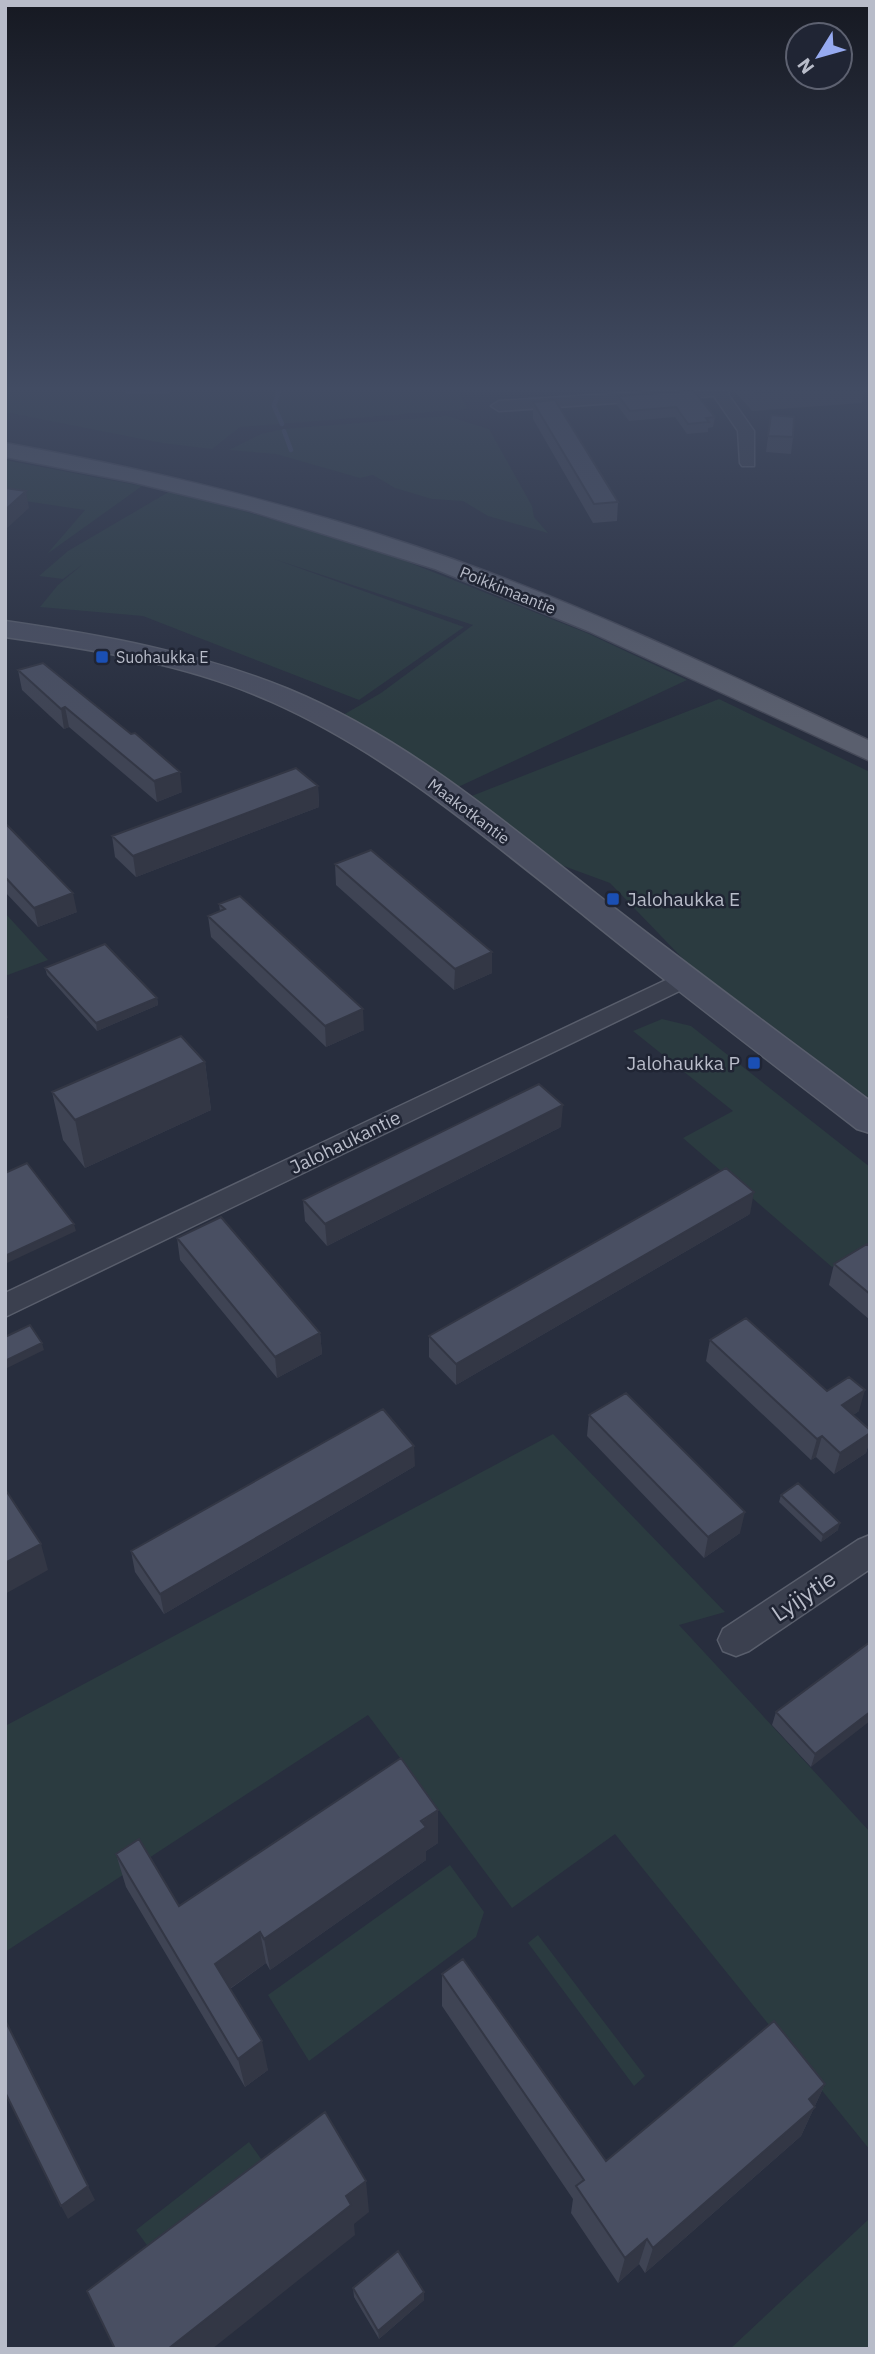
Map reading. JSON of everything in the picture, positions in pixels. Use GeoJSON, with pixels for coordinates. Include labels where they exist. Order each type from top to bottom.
{"type":"FeatureCollection","features":[{"type":"Feature","properties":{"kind":"main road","name":"Poikkimaantie"},"geometry":{"type":"LineString","coordinates":[[242,501],[395,547],[504,587],[604,629],[870,752]]}},
{"type":"Feature","properties":{"kind":"street","name":"Maakotkantie"},"geometry":{"type":"LineString","coordinates":[[6,630],[117,647],[184,662],[243,681],[315,712],[453,796],[685,979],[870,1119]]}},
{"type":"Feature","properties":{"kind":"street","name":"Jalohaukantie"},"geometry":{"type":"LineString","coordinates":[[5,1306],[685,979]]}},
{"type":"Feature","properties":{"kind":"street","name":"Lyijytie"},"geometry":{"type":"LineString","coordinates":[[736,1640],[870,1550]]}},
{"type":"Feature","properties":{"kind":"shaded area"},"geometry":{"type":"Polygon","coordinates":[[[24,501],[121,501],[47,554],[85,510],[24,501]]]}},
{"type":"Feature","properties":{"kind":"shaded area"},"geometry":{"type":"Polygon","coordinates":[[[153,501],[209,501],[380,551],[587,633],[687,680],[456,788],[393,742],[343,715],[381,693],[473,625],[274,559],[464,627],[359,700],[143,616],[40,607],[58,585],[83,564],[63,579],[39,576],[68,551],[153,501]]]}},
{"type":"Feature","properties":{"kind":"shaded area"},"geometry":{"type":"Polygon","coordinates":[[[461,501],[529,501],[534,517],[548,533],[488,516],[461,501]]]}},
{"type":"Feature","properties":{"kind":"shaded area"},"geometry":{"type":"Polygon","coordinates":[[[719,699],[870,772],[870,1099],[686,962],[610,883],[561,865],[469,797],[719,699]]]}},
{"type":"Feature","properties":{"kind":"shaded area"},"geometry":{"type":"Polygon","coordinates":[[[5,913],[48,960],[5,976],[5,913]]]}},
{"type":"Feature","properties":{"kind":"shaded area"},"geometry":{"type":"Polygon","coordinates":[[[662,1019],[691,1026],[870,1167],[870,1244],[832,1267],[683,1138],[733,1111],[633,1031],[662,1019]]]}},
{"type":"Feature","properties":{"kind":"shaded area"},"geometry":{"type":"Polygon","coordinates":[[[553,1434],[725,1612],[679,1625],[870,1832],[870,2150],[615,1834],[512,1908],[368,1715],[5,1952],[5,1722],[7,1725],[553,1434]]]}},
{"type":"Feature","properties":{"kind":"shaded area"},"geometry":{"type":"Polygon","coordinates":[[[450,1865],[484,1912],[476,1937],[309,2061],[268,1995],[450,1865]]]}},
{"type":"Feature","properties":{"kind":"shaded area"},"geometry":{"type":"Polygon","coordinates":[[[538,1935],[645,2076],[634,2086],[528,1943],[538,1935]]]}},
{"type":"Feature","properties":{"kind":"shaded area"},"geometry":{"type":"Polygon","coordinates":[[[249,2142],[266,2166],[152,2252],[136,2230],[249,2142]]]}},
{"type":"Feature","properties":{"kind":"shaded area"},"geometry":{"type":"Polygon","coordinates":[[[870,2218],[870,2349],[730,2349],[870,2218]]]}},
{"type":"Feature","properties":{"kind":"building"},"geometry":{"type":"Polygon","coordinates":[[[5,501],[15,501],[5,510],[5,501]]]}},
{"type":"Feature","properties":{"kind":"building"},"geometry":{"type":"Polygon","coordinates":[[[592,501],[618,502],[594,504],[592,501]]]}},
{"type":"Feature","properties":{"kind":"building"},"geometry":{"type":"Polygon","coordinates":[[[43,663],[131,734],[135,733],[180,772],[154,781],[65,707],[61,709],[18,670],[43,663]]]}},
{"type":"Feature","properties":{"kind":"building"},"geometry":{"type":"Polygon","coordinates":[[[296,768],[318,786],[133,856],[112,836],[296,768]]]}},
{"type":"Feature","properties":{"kind":"building"},"geometry":{"type":"Polygon","coordinates":[[[5,823],[73,893],[34,908],[5,877],[5,823]]]}},
{"type":"Feature","properties":{"kind":"building"},"geometry":{"type":"Polygon","coordinates":[[[371,850],[492,952],[455,969],[335,864],[371,850]]]}},
{"type":"Feature","properties":{"kind":"building"},"geometry":{"type":"Polygon","coordinates":[[[240,896],[363,1009],[325,1026],[208,916],[225,909],[219,904],[240,896]]]}},
{"type":"Feature","properties":{"kind":"building"},"geometry":{"type":"Polygon","coordinates":[[[105,944],[157,998],[96,1023],[45,968],[105,944]]]}},
{"type":"Feature","properties":{"kind":"building"},"geometry":{"type":"Polygon","coordinates":[[[181,1036],[205,1062],[75,1120],[52,1092],[181,1036]]]}},
{"type":"Feature","properties":{"kind":"building"},"geometry":{"type":"Polygon","coordinates":[[[539,1084],[563,1105],[325,1224],[303,1200],[539,1084]]]}},
{"type":"Feature","properties":{"kind":"building"},"geometry":{"type":"Polygon","coordinates":[[[27,1163],[74,1224],[5,1256],[5,1173],[27,1163]]]}},
{"type":"Feature","properties":{"kind":"building"},"geometry":{"type":"Polygon","coordinates":[[[726,1168],[754,1192],[456,1364],[429,1336],[726,1168]]]}},
{"type":"Feature","properties":{"kind":"building"},"geometry":{"type":"Polygon","coordinates":[[[221,1217],[320,1333],[275,1357],[177,1238],[221,1217]]]}},
{"type":"Feature","properties":{"kind":"building"},"geometry":{"type":"Polygon","coordinates":[[[867,1244],[870,1247],[870,1294],[834,1264],[867,1244]]]}},
{"type":"Feature","properties":{"kind":"building"},"geometry":{"type":"Polygon","coordinates":[[[746,1318],[827,1391],[849,1377],[865,1390],[842,1405],[870,1430],[870,1433],[840,1453],[822,1436],[817,1439],[710,1340],[746,1318]]]}},
{"type":"Feature","properties":{"kind":"building"},"geometry":{"type":"Polygon","coordinates":[[[30,1325],[42,1343],[5,1361],[5,1337],[30,1325]]]}},
{"type":"Feature","properties":{"kind":"building"},"geometry":{"type":"Polygon","coordinates":[[[626,1393],[745,1512],[708,1537],[589,1415],[626,1393]]]}},
{"type":"Feature","properties":{"kind":"building"},"geometry":{"type":"Polygon","coordinates":[[[383,1409],[414,1446],[160,1594],[131,1551],[383,1409]]]}},
{"type":"Feature","properties":{"kind":"building"},"geometry":{"type":"Polygon","coordinates":[[[798,1483],[840,1523],[823,1535],[781,1495],[798,1483]]]}},
{"type":"Feature","properties":{"kind":"building"},"geometry":{"type":"Polygon","coordinates":[[[5,1489],[41,1544],[5,1563],[5,1489]]]}},
{"type":"Feature","properties":{"kind":"building"},"geometry":{"type":"Polygon","coordinates":[[[870,1642],[870,1712],[815,1754],[776,1712],[870,1642]]]}},
{"type":"Feature","properties":{"kind":"building"},"geometry":{"type":"Polygon","coordinates":[[[401,1758],[438,1810],[421,1821],[426,1827],[264,1939],[260,1932],[215,1964],[262,2041],[238,2059],[116,1854],[139,1839],[179,1906],[401,1758]]]}},
{"type":"Feature","properties":{"kind":"building"},"geometry":{"type":"Polygon","coordinates":[[[463,1959],[606,2161],[774,2021],[825,2084],[809,2099],[815,2107],[653,2248],[647,2239],[625,2258],[576,2186],[584,2180],[442,1974],[463,1959]]]}},
{"type":"Feature","properties":{"kind":"building"},"geometry":{"type":"Polygon","coordinates":[[[5,2020],[88,2186],[61,2206],[5,2092],[5,2020]]]}},
{"type":"Feature","properties":{"kind":"building"},"geometry":{"type":"Polygon","coordinates":[[[325,2112],[366,2181],[346,2196],[351,2205],[168,2349],[115,2349],[87,2291],[325,2112]]]}},
{"type":"Feature","properties":{"kind":"building"},"geometry":{"type":"Polygon","coordinates":[[[398,2251],[424,2292],[378,2331],[353,2288],[398,2251]]]}},
{"type":"Feature","properties":{"kind":"place","name":"Suohaukka E"},"geometry":{"type":"Point","coordinates":[102,657]}},
{"type":"Feature","properties":{"kind":"place","name":"Jalohaukka E"},"geometry":{"type":"Point","coordinates":[613,899]}},
{"type":"Feature","properties":{"kind":"place","name":"Jalohaukka P"},"geometry":{"type":"Point","coordinates":[754,1063]}}]}
